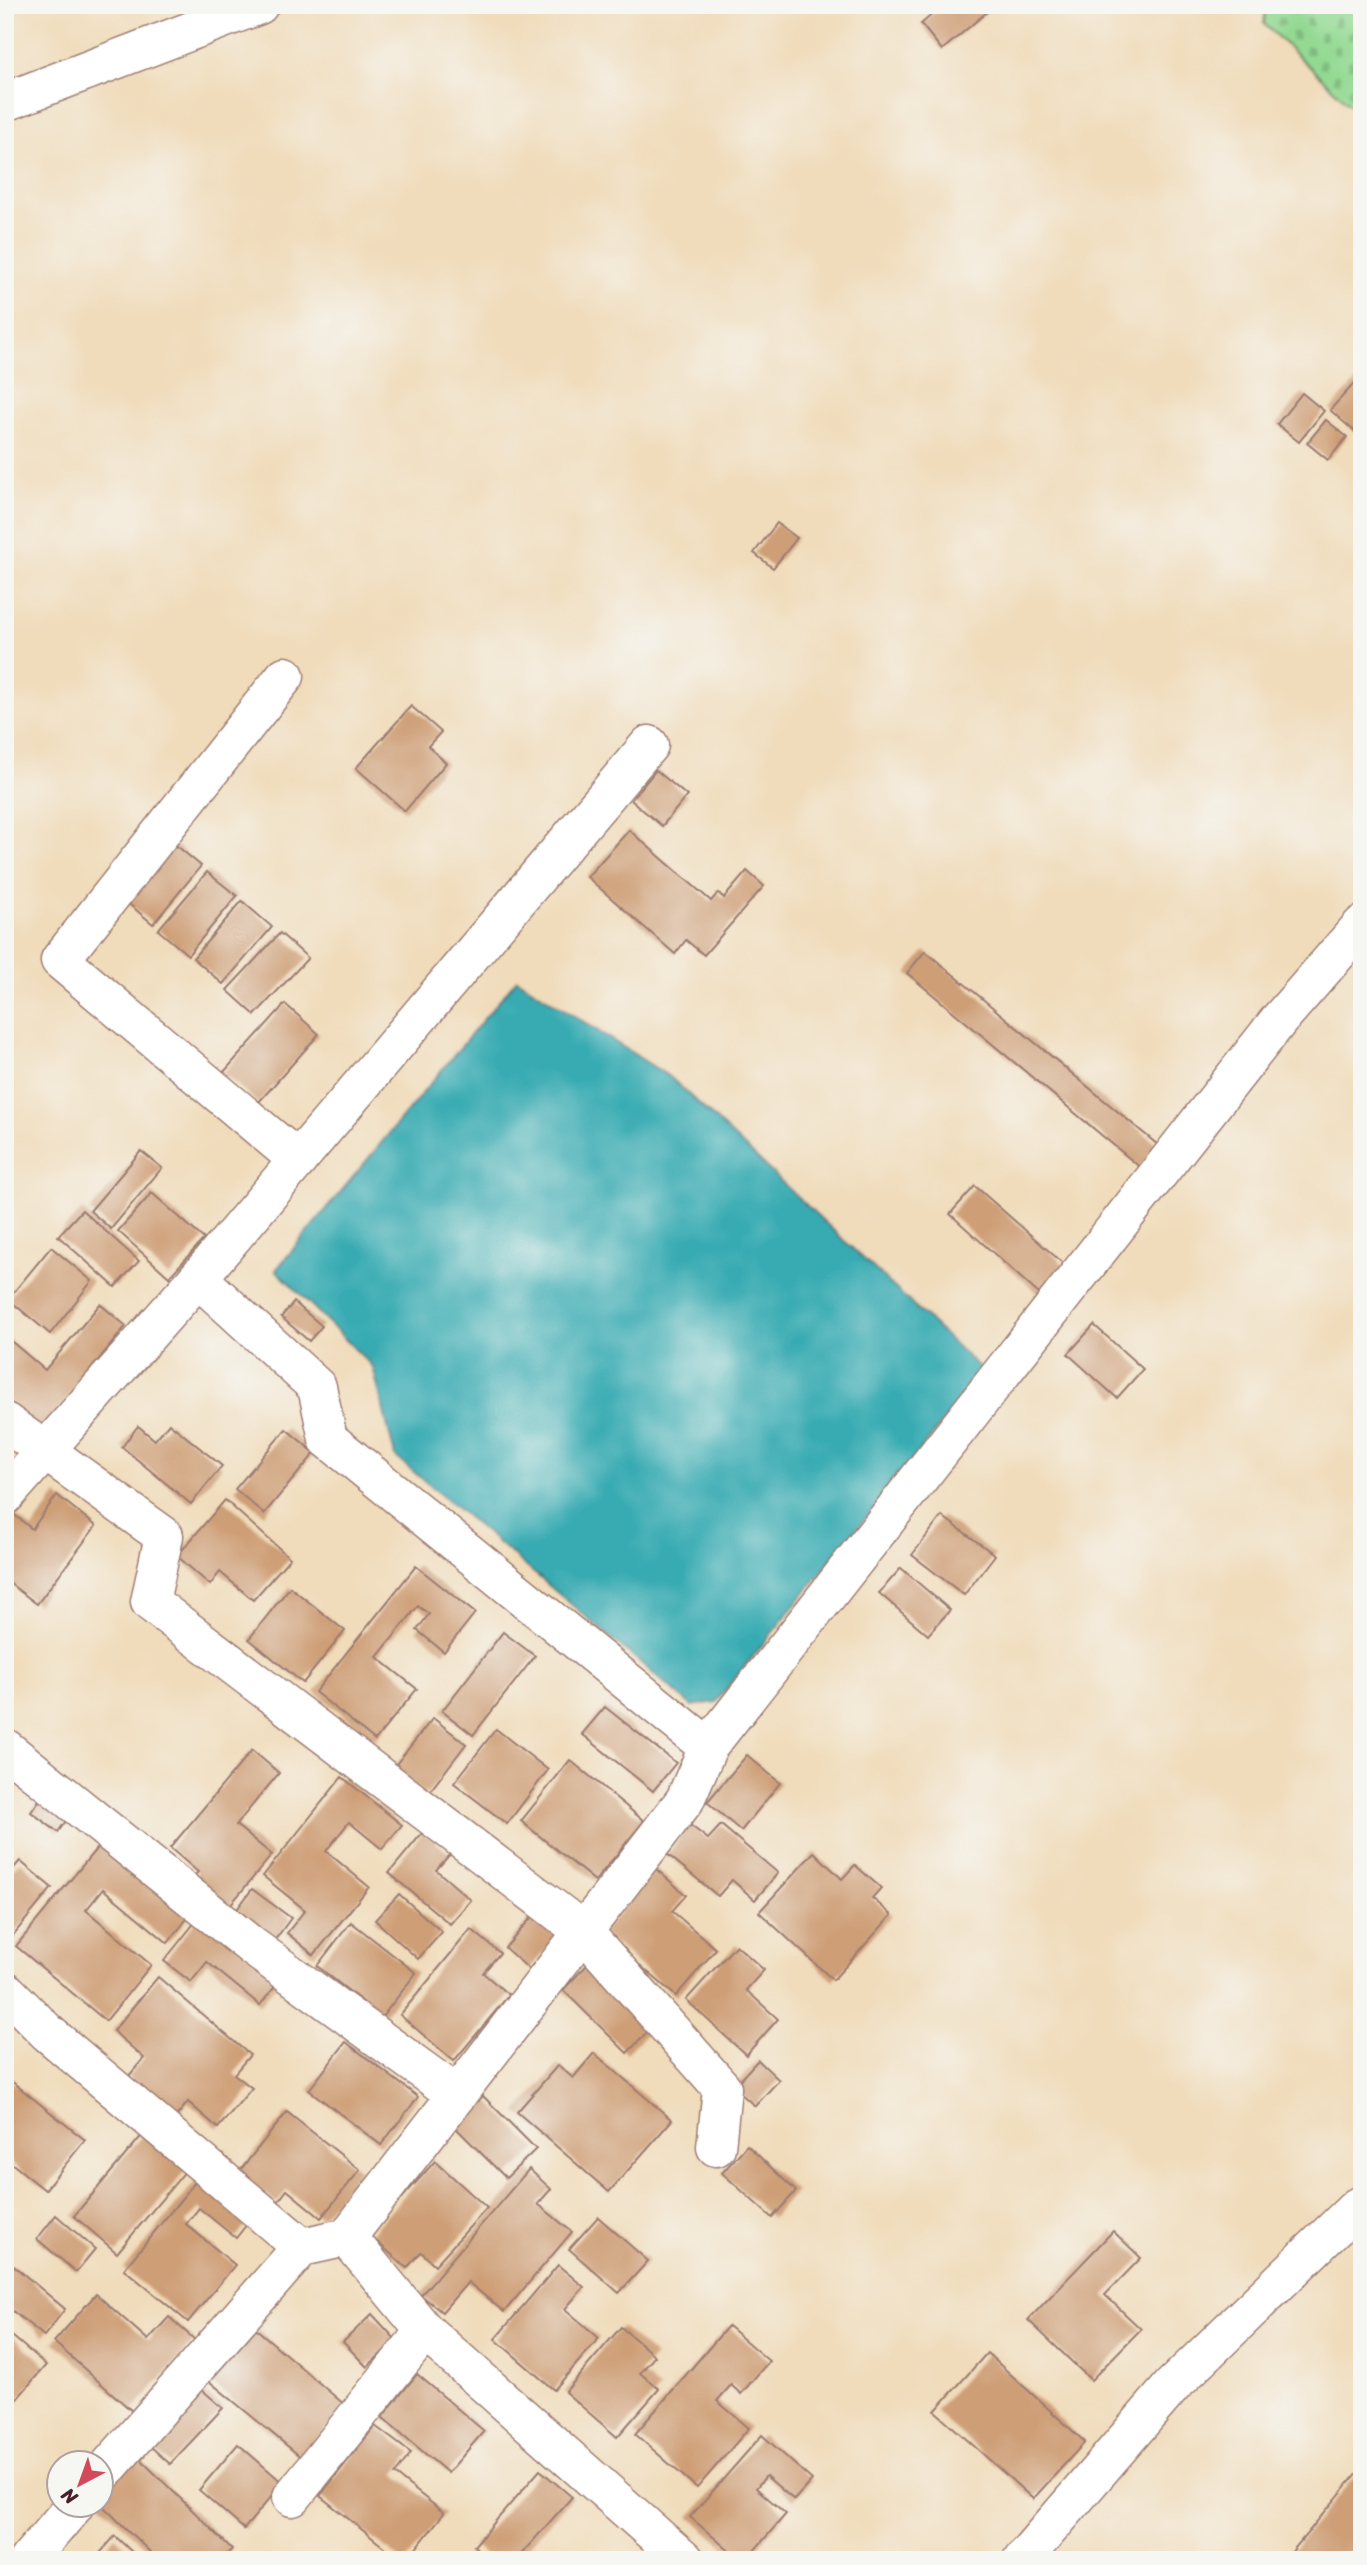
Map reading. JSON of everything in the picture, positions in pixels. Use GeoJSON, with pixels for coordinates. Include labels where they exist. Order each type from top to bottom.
{"type":"FeatureCollection","features":[{"type":"Feature","properties":{"kind":"street"},"geometry":{"type":"LineString","coordinates":[[5,102],[259,5]]}},
{"type":"Feature","properties":{"kind":"street"},"geometry":{"type":"LineString","coordinates":[[285,676],[60,960],[298,1160]]}},
{"type":"Feature","properties":{"kind":"street"},"geometry":{"type":"LineString","coordinates":[[5,1496],[198,1278],[649,745]]}},
{"type":"Feature","properties":{"kind":"street"},"geometry":{"type":"LineString","coordinates":[[116,2458],[302,2247],[347,2237],[685,1800],[708,1747],[1279,1020],[1362,925]]}},
{"type":"Feature","properties":{"kind":"street"},"geometry":{"type":"LineString","coordinates":[[198,1278],[317,1387],[328,1439],[708,1747]]}},
{"type":"Feature","properties":{"kind":"street"},"geometry":{"type":"LineString","coordinates":[[5,1422],[164,1536],[150,1602],[583,1931],[722,2088],[716,2147]]}},
{"type":"Feature","properties":{"kind":"street"},"geometry":{"type":"LineString","coordinates":[[5,1748],[253,1947],[457,2095]]}},
{"type":"Feature","properties":{"kind":"street"},"geometry":{"type":"LineString","coordinates":[[5,1990],[48,2033],[302,2247]]}},
{"type":"Feature","properties":{"kind":"street"},"geometry":{"type":"LineString","coordinates":[[1022,2560],[1172,2386],[1357,2207]]}},
{"type":"Feature","properties":{"kind":"street"},"geometry":{"type":"LineString","coordinates":[[347,2237],[425,2331],[684,2560]]}},
{"type":"Feature","properties":{"kind":"street"},"geometry":{"type":"LineString","coordinates":[[292,2497],[425,2331]]}},
{"type":"Feature","properties":{"kind":"street"},"geometry":{"type":"LineString","coordinates":[[28,2560],[61,2520]]}},
{"type":"Feature","properties":{"kind":"green space"},"geometry":{"type":"Polygon","coordinates":[[[1266,5],[1362,5],[1362,116],[1264,24],[1266,5]]]}},
{"type":"Feature","properties":{"kind":"water"},"geometry":{"type":"Polygon","coordinates":[[[517,979],[671,1078],[984,1372],[716,1702],[692,1706],[395,1456],[373,1367],[276,1270],[517,979]]]}},
{"type":"Feature","properties":{"kind":"building"},"geometry":{"type":"Polygon","coordinates":[[[943,5],[981,5],[987,12],[942,50],[921,24],[943,5]]]}},
{"type":"Feature","properties":{"kind":"building"},"geometry":{"type":"Polygon","coordinates":[[[1362,375],[1362,438],[1330,410],[1362,375]]]}},
{"type":"Feature","properties":{"kind":"building"},"geometry":{"type":"Polygon","coordinates":[[[1302,393],[1324,411],[1299,442],[1277,424],[1302,393]]]}},
{"type":"Feature","properties":{"kind":"building"},"geometry":{"type":"Polygon","coordinates":[[[1326,420],[1347,437],[1328,460],[1307,443],[1326,420]]]}},
{"type":"Feature","properties":{"kind":"building"},"geometry":{"type":"Polygon","coordinates":[[[777,523],[797,538],[773,568],[754,553],[777,523]]]}},
{"type":"Feature","properties":{"kind":"building"},"geometry":{"type":"Polygon","coordinates":[[[411,706],[441,732],[428,746],[446,763],[405,811],[356,768],[411,706]]]}},
{"type":"Feature","properties":{"kind":"building"},"geometry":{"type":"Polygon","coordinates":[[[656,770],[687,796],[662,826],[631,800],[656,770]]]}},
{"type":"Feature","properties":{"kind":"building"},"geometry":{"type":"Polygon","coordinates":[[[629,830],[711,901],[718,893],[724,898],[747,871],[764,886],[704,955],[686,940],[675,954],[587,877],[629,830]]]}},
{"type":"Feature","properties":{"kind":"building"},"geometry":{"type":"Polygon","coordinates":[[[171,841],[201,866],[153,924],[123,899],[171,841]]]}},
{"type":"Feature","properties":{"kind":"building"},"geometry":{"type":"Polygon","coordinates":[[[207,872],[237,896],[188,955],[158,930],[207,872]]]}},
{"type":"Feature","properties":{"kind":"building"},"geometry":{"type":"Polygon","coordinates":[[[242,901],[272,927],[223,984],[193,958],[242,901]]]}},
{"type":"Feature","properties":{"kind":"building"},"geometry":{"type":"Polygon","coordinates":[[[280,933],[308,958],[255,1015],[227,990],[280,933]]]}},
{"type":"Feature","properties":{"kind":"building"},"geometry":{"type":"Polygon","coordinates":[[[925,951],[1159,1146],[1141,1168],[907,973],[925,951]]]}},
{"type":"Feature","properties":{"kind":"building"},"geometry":{"type":"Polygon","coordinates":[[[285,1004],[319,1034],[258,1103],[223,1073],[285,1004]]]}},
{"type":"Feature","properties":{"kind":"building"},"geometry":{"type":"Polygon","coordinates":[[[141,1151],[162,1168],[111,1229],[90,1211],[141,1151]]]}},
{"type":"Feature","properties":{"kind":"building"},"geometry":{"type":"Polygon","coordinates":[[[975,1186],[1066,1266],[1040,1295],[950,1214],[975,1186]]]}},
{"type":"Feature","properties":{"kind":"building"},"geometry":{"type":"Polygon","coordinates":[[[152,1193],[204,1239],[169,1277],[118,1231],[152,1193]]]}},
{"type":"Feature","properties":{"kind":"building"},"geometry":{"type":"Polygon","coordinates":[[[82,1210],[139,1261],[115,1287],[58,1236],[82,1210]]]}},
{"type":"Feature","properties":{"kind":"building"},"geometry":{"type":"Polygon","coordinates":[[[51,1247],[92,1281],[50,1334],[8,1299],[51,1247]]]}},
{"type":"Feature","properties":{"kind":"building"},"geometry":{"type":"Polygon","coordinates":[[[294,1302],[322,1326],[309,1341],[281,1317],[294,1302]]]}},
{"type":"Feature","properties":{"kind":"building"},"geometry":{"type":"Polygon","coordinates":[[[100,1304],[126,1326],[40,1432],[5,1403],[5,1336],[45,1370],[100,1304]]]}},
{"type":"Feature","properties":{"kind":"building"},"geometry":{"type":"Polygon","coordinates":[[[1094,1325],[1143,1369],[1117,1398],[1068,1354],[1094,1325]]]}},
{"type":"Feature","properties":{"kind":"building"},"geometry":{"type":"Polygon","coordinates":[[[169,1423],[222,1466],[191,1504],[122,1447],[138,1426],[155,1440],[169,1423]]]}},
{"type":"Feature","properties":{"kind":"building"},"geometry":{"type":"Polygon","coordinates":[[[286,1429],[315,1453],[264,1514],[235,1489],[286,1429]]]}},
{"type":"Feature","properties":{"kind":"building"},"geometry":{"type":"Polygon","coordinates":[[[57,1495],[96,1526],[37,1604],[5,1580],[5,1520],[11,1512],[32,1529],[57,1495]]]}},
{"type":"Feature","properties":{"kind":"building"},"geometry":{"type":"Polygon","coordinates":[[[225,1500],[290,1558],[253,1600],[220,1572],[210,1585],[177,1556],[225,1500]]]}},
{"type":"Feature","properties":{"kind":"building"},"geometry":{"type":"Polygon","coordinates":[[[942,1516],[995,1555],[964,1595],[912,1555],[942,1516]]]}},
{"type":"Feature","properties":{"kind":"building"},"geometry":{"type":"Polygon","coordinates":[[[416,1566],[475,1613],[444,1652],[417,1630],[429,1614],[418,1606],[377,1657],[417,1689],[375,1740],[315,1692],[416,1566]]]}},
{"type":"Feature","properties":{"kind":"building"},"geometry":{"type":"Polygon","coordinates":[[[901,1568],[950,1610],[928,1635],[879,1593],[901,1568]]]}},
{"type":"Feature","properties":{"kind":"building"},"geometry":{"type":"Polygon","coordinates":[[[290,1587],[345,1631],[303,1683],[249,1639],[290,1587]]]}},
{"type":"Feature","properties":{"kind":"building"},"geometry":{"type":"Polygon","coordinates":[[[503,1632],[535,1656],[473,1735],[442,1711],[503,1632]]]}},
{"type":"Feature","properties":{"kind":"building"},"geometry":{"type":"Polygon","coordinates":[[[605,1707],[676,1763],[653,1791],[582,1734],[605,1707]]]}},
{"type":"Feature","properties":{"kind":"building"},"geometry":{"type":"Polygon","coordinates":[[[433,1718],[466,1744],[427,1795],[393,1768],[433,1718]]]}},
{"type":"Feature","properties":{"kind":"building"},"geometry":{"type":"Polygon","coordinates":[[[496,1729],[548,1770],[507,1824],[454,1783],[496,1729]]]}},
{"type":"Feature","properties":{"kind":"building"},"geometry":{"type":"Polygon","coordinates":[[[252,1750],[279,1773],[236,1825],[272,1855],[225,1911],[190,1880],[198,1872],[170,1848],[252,1750]]]}},
{"type":"Feature","properties":{"kind":"building"},"geometry":{"type":"Polygon","coordinates":[[[747,1755],[780,1783],[741,1831],[707,1802],[747,1755]]]}},
{"type":"Feature","properties":{"kind":"building"},"geometry":{"type":"Polygon","coordinates":[[[570,1760],[644,1821],[595,1881],[521,1821],[570,1760]]]}},
{"type":"Feature","properties":{"kind":"building"},"geometry":{"type":"Polygon","coordinates":[[[342,1777],[402,1825],[382,1849],[349,1822],[326,1851],[369,1887],[314,1955],[287,1933],[305,1910],[263,1876],[342,1777]]]}},
{"type":"Feature","properties":{"kind":"building"},"geometry":{"type":"Polygon","coordinates":[[[43,1795],[70,1815],[58,1832],[31,1812],[43,1795]]]}},
{"type":"Feature","properties":{"kind":"building"},"geometry":{"type":"Polygon","coordinates":[[[690,1825],[708,1839],[721,1825],[778,1873],[755,1900],[732,1880],[718,1896],[667,1854],[690,1825]]]}},
{"type":"Feature","properties":{"kind":"building"},"geometry":{"type":"Polygon","coordinates":[[[423,1832],[450,1854],[436,1870],[471,1900],[450,1924],[389,1873],[423,1832]]]}},
{"type":"Feature","properties":{"kind":"building"},"geometry":{"type":"Polygon","coordinates":[[[101,1843],[189,1916],[168,1943],[103,1889],[86,1910],[151,1965],[106,2021],[16,1946],[101,1843]]]}},
{"type":"Feature","properties":{"kind":"building"},"geometry":{"type":"Polygon","coordinates":[[[814,1852],[842,1879],[855,1865],[881,1888],[872,1898],[892,1915],[833,1980],[759,1912],[814,1852]]]}},
{"type":"Feature","properties":{"kind":"building"},"geometry":{"type":"Polygon","coordinates":[[[20,1861],[52,1888],[5,1945],[5,1878],[20,1861]]]}},
{"type":"Feature","properties":{"kind":"building"},"geometry":{"type":"Polygon","coordinates":[[[656,1869],[686,1895],[672,1911],[716,1949],[676,1996],[602,1933],[656,1869]]]}},
{"type":"Feature","properties":{"kind":"building"},"geometry":{"type":"Polygon","coordinates":[[[252,1889],[291,1918],[272,1944],[233,1915],[252,1889]]]}},
{"type":"Feature","properties":{"kind":"building"},"geometry":{"type":"Polygon","coordinates":[[[399,1894],[442,1932],[418,1959],[375,1920],[399,1894]]]}},
{"type":"Feature","properties":{"kind":"building"},"geometry":{"type":"Polygon","coordinates":[[[537,1911],[562,1932],[529,1969],[505,1948],[537,1911]]]}},
{"type":"Feature","properties":{"kind":"building"},"geometry":{"type":"Polygon","coordinates":[[[200,1916],[280,1980],[260,2005],[207,1962],[191,1982],[164,1961],[200,1916]]]}},
{"type":"Feature","properties":{"kind":"building"},"geometry":{"type":"Polygon","coordinates":[[[351,1922],[416,1973],[382,2017],[317,1966],[351,1922]]]}},
{"type":"Feature","properties":{"kind":"building"},"geometry":{"type":"Polygon","coordinates":[[[471,1929],[500,1953],[483,1973],[509,1995],[454,2061],[400,2015],[471,1929]]]}},
{"type":"Feature","properties":{"kind":"building"},"geometry":{"type":"Polygon","coordinates":[[[736,1945],[764,1970],[746,1990],[778,2019],[746,2055],[686,2000],[736,1945]]]}},
{"type":"Feature","properties":{"kind":"building"},"geometry":{"type":"Polygon","coordinates":[[[588,1964],[652,2028],[627,2053],[563,1990],[588,1964]]]}},
{"type":"Feature","properties":{"kind":"building"},"geometry":{"type":"Polygon","coordinates":[[[158,1977],[250,2055],[234,2074],[252,2088],[218,2128],[188,2102],[175,2118],[128,2077],[144,2058],[113,2031],[158,1977]]]}},
{"type":"Feature","properties":{"kind":"building"},"geometry":{"type":"Polygon","coordinates":[[[346,2042],[418,2097],[381,2145],[309,2090],[346,2042]]]}},
{"type":"Feature","properties":{"kind":"building"},"geometry":{"type":"Polygon","coordinates":[[[594,2053],[672,2120],[609,2192],[517,2112],[558,2065],[573,2078],[594,2053]]]}},
{"type":"Feature","properties":{"kind":"building"},"geometry":{"type":"Polygon","coordinates":[[[758,2060],[779,2080],[755,2106],[733,2087],[758,2060]]]}},
{"type":"Feature","properties":{"kind":"building"},"geometry":{"type":"Polygon","coordinates":[[[5,2076],[85,2140],[45,2190],[5,2158],[5,2076]]]}},
{"type":"Feature","properties":{"kind":"building"},"geometry":{"type":"Polygon","coordinates":[[[483,2096],[536,2149],[506,2178],[453,2125],[483,2096]]]}},
{"type":"Feature","properties":{"kind":"building"},"geometry":{"type":"Polygon","coordinates":[[[287,2112],[360,2170],[321,2218],[287,2190],[277,2203],[238,2173],[287,2112]]]}},
{"type":"Feature","properties":{"kind":"building"},"geometry":{"type":"Polygon","coordinates":[[[144,2133],[187,2169],[117,2253],[74,2216],[144,2133]]]}},
{"type":"Feature","properties":{"kind":"building"},"geometry":{"type":"Polygon","coordinates":[[[747,2145],[796,2191],[772,2218],[722,2173],[747,2145]]]}},
{"type":"Feature","properties":{"kind":"building"},"geometry":{"type":"Polygon","coordinates":[[[435,2161],[487,2208],[435,2265],[421,2252],[407,2268],[369,2235],[435,2161]]]}},
{"type":"Feature","properties":{"kind":"building"},"geometry":{"type":"Polygon","coordinates":[[[529,2169],[551,2189],[538,2204],[572,2232],[504,2312],[468,2282],[442,2312],[421,2295],[529,2169]]]}},
{"type":"Feature","properties":{"kind":"building"},"geometry":{"type":"Polygon","coordinates":[[[200,2176],[251,2219],[236,2238],[199,2208],[186,2224],[235,2265],[188,2322],[124,2269],[200,2176]]]}},
{"type":"Feature","properties":{"kind":"building"},"geometry":{"type":"Polygon","coordinates":[[[56,2215],[95,2249],[76,2272],[37,2239],[56,2215]]]}},
{"type":"Feature","properties":{"kind":"building"},"geometry":{"type":"Polygon","coordinates":[[[598,2217],[648,2261],[619,2293],[569,2249],[598,2217]]]}},
{"type":"Feature","properties":{"kind":"building"},"geometry":{"type":"Polygon","coordinates":[[[1113,2231],[1141,2258],[1105,2295],[1141,2329],[1091,2380],[1028,2320],[1113,2231]]]}},
{"type":"Feature","properties":{"kind":"building"},"geometry":{"type":"Polygon","coordinates":[[[558,2265],[584,2287],[565,2309],[599,2338],[554,2390],[495,2339],[558,2265]]]}},
{"type":"Feature","properties":{"kind":"building"},"geometry":{"type":"Polygon","coordinates":[[[14,2266],[65,2309],[44,2336],[5,2305],[5,2276],[14,2266]]]}},
{"type":"Feature","properties":{"kind":"building"},"geometry":{"type":"Polygon","coordinates":[[[96,2294],[148,2340],[169,2317],[195,2340],[132,2411],[54,2342],[96,2294]]]}},
{"type":"Feature","properties":{"kind":"building"},"geometry":{"type":"Polygon","coordinates":[[[372,2314],[396,2340],[367,2367],[343,2342],[372,2314]]]}},
{"type":"Feature","properties":{"kind":"building"},"geometry":{"type":"Polygon","coordinates":[[[728,2326],[769,2361],[741,2394],[731,2385],[717,2401],[749,2428],[697,2488],[635,2434],[728,2326]]]}},
{"type":"Feature","properties":{"kind":"building"},"geometry":{"type":"Polygon","coordinates":[[[254,2327],[346,2406],[302,2458],[209,2381],[254,2327]]]}},
{"type":"Feature","properties":{"kind":"building"},"geometry":{"type":"Polygon","coordinates":[[[621,2327],[655,2356],[640,2373],[659,2389],[617,2437],[565,2392],[621,2327]]]}},
{"type":"Feature","properties":{"kind":"building"},"geometry":{"type":"Polygon","coordinates":[[[5,2330],[46,2365],[5,2413],[5,2330]]]}},
{"type":"Feature","properties":{"kind":"building"},"geometry":{"type":"Polygon","coordinates":[[[987,2353],[1085,2442],[1033,2499],[935,2411],[987,2353]]]}},
{"type":"Feature","properties":{"kind":"building"},"geometry":{"type":"Polygon","coordinates":[[[417,2374],[484,2431],[448,2473],[382,2417],[417,2374]]]}},
{"type":"Feature","properties":{"kind":"building"},"geometry":{"type":"Polygon","coordinates":[[[201,2389],[223,2408],[170,2464],[150,2446],[201,2389]]]}},
{"type":"Feature","properties":{"kind":"building"},"geometry":{"type":"Polygon","coordinates":[[[375,2426],[411,2453],[395,2474],[444,2513],[407,2560],[400,2560],[320,2496],[375,2426]]]}},
{"type":"Feature","properties":{"kind":"building"},"geometry":{"type":"Polygon","coordinates":[[[762,2435],[812,2480],[794,2500],[766,2476],[756,2488],[786,2514],[746,2560],[740,2560],[690,2517],[762,2435]]]}},
{"type":"Feature","properties":{"kind":"building"},"geometry":{"type":"Polygon","coordinates":[[[238,2444],[283,2483],[244,2529],[199,2490],[238,2444]]]}},
{"type":"Feature","properties":{"kind":"building"},"geometry":{"type":"Polygon","coordinates":[[[137,2456],[232,2549],[222,2560],[158,2560],[116,2519],[116,2478],[137,2456]]]}},
{"type":"Feature","properties":{"kind":"building"},"geometry":{"type":"Polygon","coordinates":[[[540,2470],[572,2497],[516,2560],[490,2560],[474,2546],[540,2470]]]}},
{"type":"Feature","properties":{"kind":"building"},"geometry":{"type":"Polygon","coordinates":[[[1358,2472],[1362,2475],[1362,2560],[1285,2560],[1358,2472]]]}},
{"type":"Feature","properties":{"kind":"building"},"geometry":{"type":"Polygon","coordinates":[[[115,2536],[133,2553],[128,2560],[94,2560],[115,2536]]]}}]}
